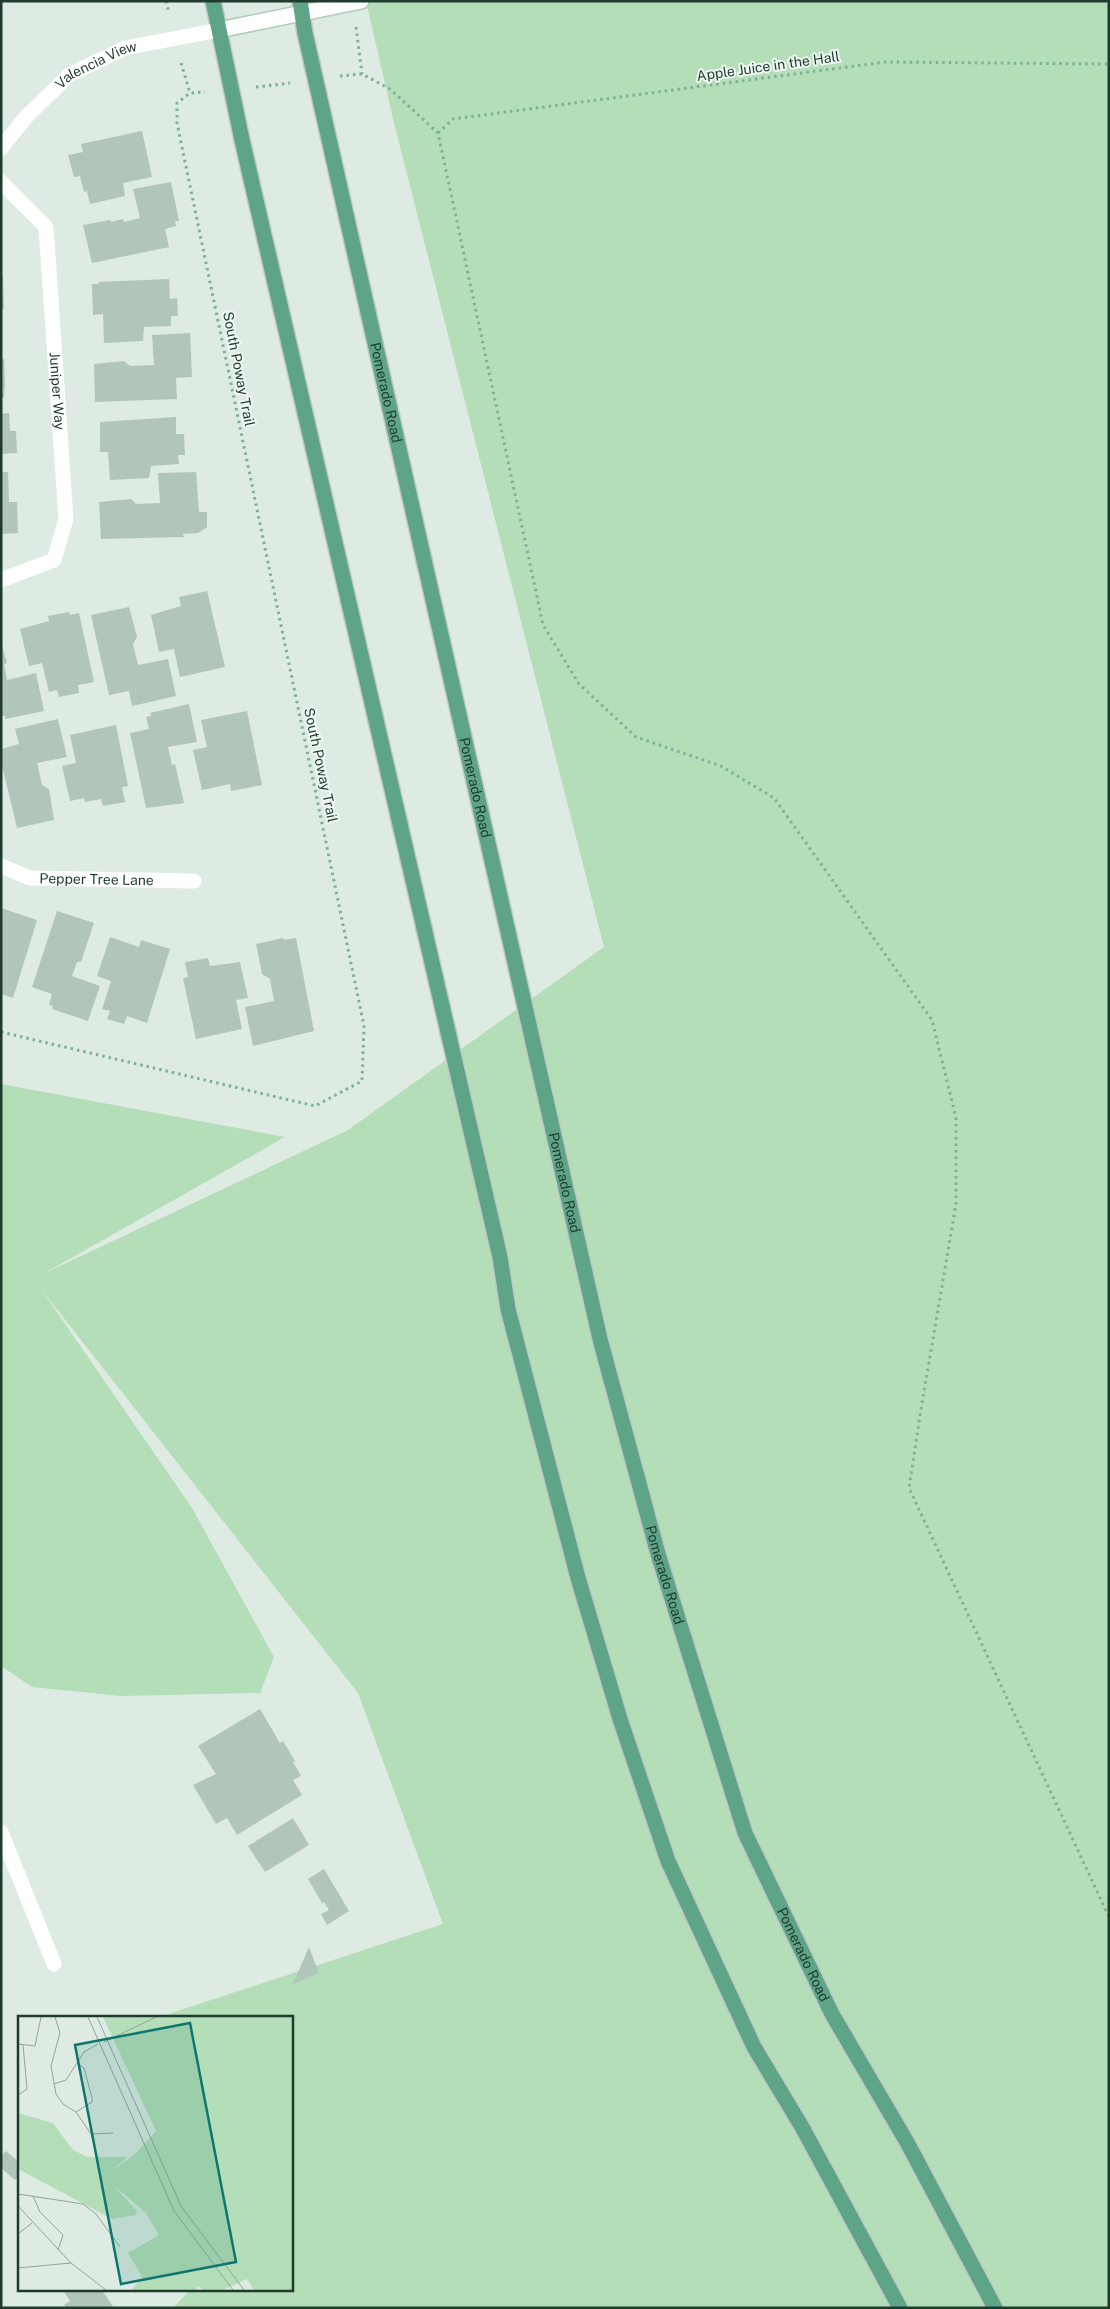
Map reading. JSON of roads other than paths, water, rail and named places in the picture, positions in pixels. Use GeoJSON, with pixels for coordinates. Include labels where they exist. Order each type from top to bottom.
{"type":"FeatureCollection","features":[{"type":"Feature","properties":{"kind":"main road"},"geometry":{"type":"LineString","coordinates":[[213,1],[231,90],[500,1257],[508,1309],[578,1578],[611,1691],[668,1861],[754,2047],[802,2127],[900,2308]]}},
{"type":"Feature","properties":{"kind":"main road","name":"Pomerado Road"},"geometry":{"type":"LineString","coordinates":[[301,7],[600,1339],[661,1564],[745,1833],[832,2014],[908,2144],[995,2308]]}},
{"type":"Feature","properties":{"kind":"street","name":"Valencia View"},"geometry":{"type":"LineString","coordinates":[[1,148],[26,117],[69,75],[125,48],[219,30],[301,7],[356,2]]}},
{"type":"Feature","properties":{"kind":"street","name":"Juniper Way"},"geometry":{"type":"LineString","coordinates":[[1,182],[46,227],[66,520],[54,560],[1,580]]}},
{"type":"Feature","properties":{"kind":"street","name":"Pepper Tree Lane"},"geometry":{"type":"LineString","coordinates":[[1,866],[30,878],[194,881]]}},
{"type":"Feature","properties":{"kind":"street"},"geometry":{"type":"LineString","coordinates":[[1,1832],[54,1964]]}}]}
